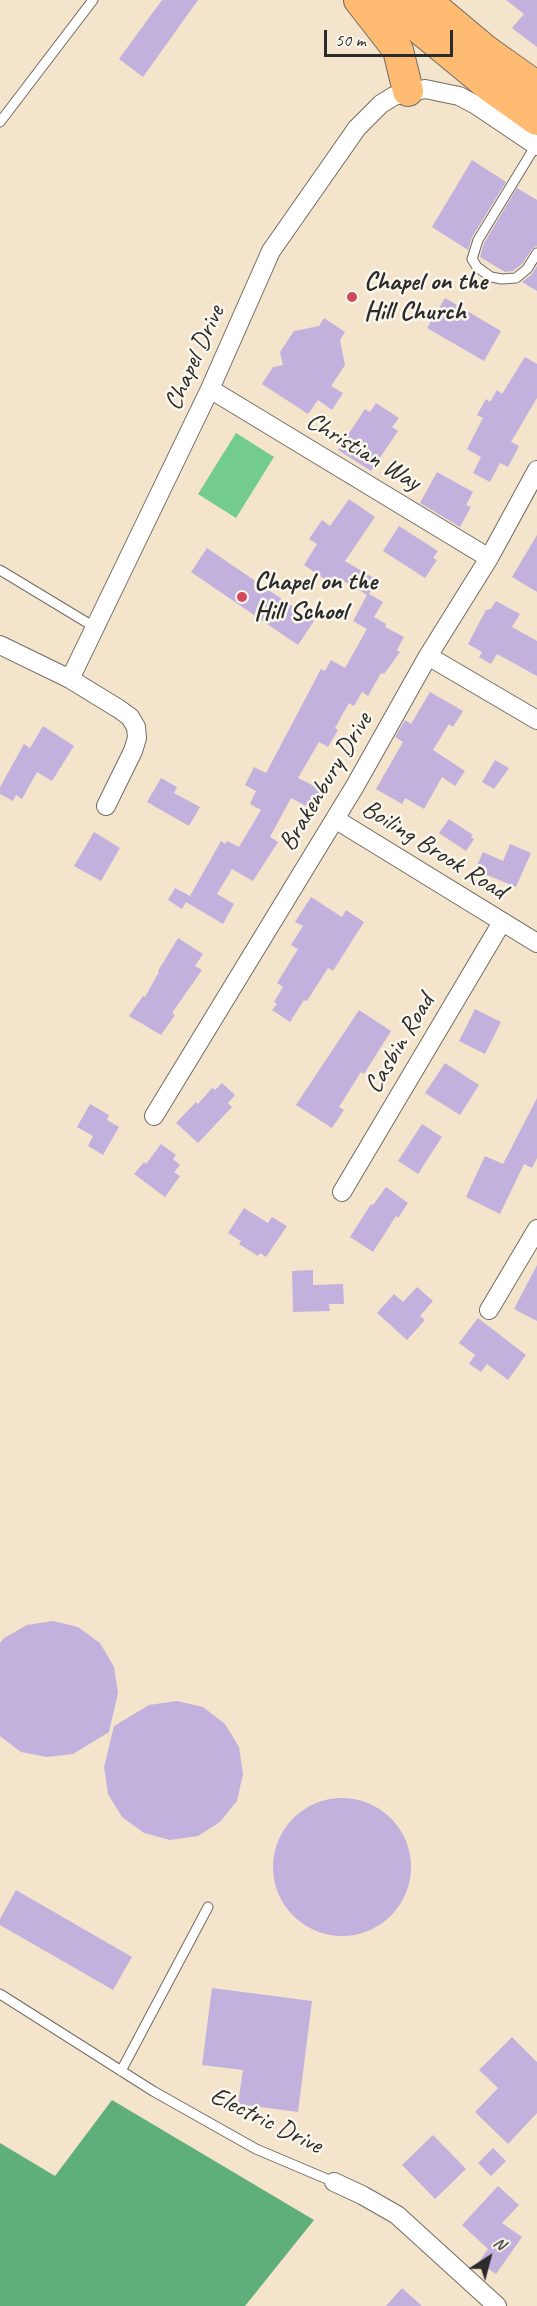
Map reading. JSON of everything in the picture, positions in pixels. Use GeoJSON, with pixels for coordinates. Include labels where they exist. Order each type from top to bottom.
{"type":"FeatureCollection","features":[{"type":"Feature","properties":{"kind":"highway"},"geometry":{"type":"LineString","coordinates":[[386,0],[488,84],[537,137]]}},
{"type":"Feature","properties":{"kind":"highway"},"geometry":{"type":"LineString","coordinates":[[424,0],[485,51],[537,88]]}},
{"type":"Feature","properties":{"kind":"main road"},"geometry":{"type":"LineString","coordinates":[[359,0],[398,51],[408,91]]}},
{"type":"Feature","properties":{"kind":"street"},"geometry":{"type":"LineString","coordinates":[[408,91],[425,88],[459,96],[537,137]]}},
{"type":"Feature","properties":{"kind":"street","name":"Chapel Drive"},"geometry":{"type":"LineString","coordinates":[[70,679],[210,389],[262,270],[282,233],[368,115],[387,100],[408,91]]}},
{"type":"Feature","properties":{"kind":"street","name":"Christian Way"},"geometry":{"type":"LineString","coordinates":[[210,389],[489,558]]}},
{"type":"Feature","properties":{"kind":"street","name":"Brakenbury Drive"},"geometry":{"type":"LineString","coordinates":[[154,1116],[335,819],[428,657],[489,558],[537,470]]}},
{"type":"Feature","properties":{"kind":"street"},"geometry":{"type":"LineString","coordinates":[[0,645],[70,679],[130,717],[136,727],[137,738],[106,806]]}},
{"type":"Feature","properties":{"kind":"street"},"geometry":{"type":"LineString","coordinates":[[428,657],[537,720]]}},
{"type":"Feature","properties":{"kind":"street","name":"Boiling Brook Road"},"geometry":{"type":"LineString","coordinates":[[335,819],[537,943]]}},
{"type":"Feature","properties":{"kind":"street","name":"Casbin Road"},"geometry":{"type":"LineString","coordinates":[[342,1192],[502,922]]}},
{"type":"Feature","properties":{"kind":"street"},"geometry":{"type":"LineString","coordinates":[[489,1310],[537,1229]]}},
{"type":"Feature","properties":{"kind":"street","name":"Electric Drive"},"geometry":{"type":"LineString","coordinates":[[334,2182],[397,2215],[497,2306]]}},
{"type":"Feature","properties":{"kind":"lane"},"geometry":{"type":"LineString","coordinates":[[0,122],[93,0]]}},
{"type":"Feature","properties":{"kind":"lane"},"geometry":{"type":"LineString","coordinates":[[537,137],[478,240],[472,259],[477,267],[491,277],[516,278],[527,269],[537,253]]}},
{"type":"Feature","properties":{"kind":"lane"},"geometry":{"type":"LineString","coordinates":[[0,570],[96,628]]}},
{"type":"Feature","properties":{"kind":"lane"},"geometry":{"type":"LineString","coordinates":[[121,2071],[208,1907]]}},
{"type":"Feature","properties":{"kind":"lane","name":"Electric Drive"},"geometry":{"type":"LineString","coordinates":[[0,1994],[121,2071],[256,2148],[334,2182]]}},
{"type":"Feature","properties":{"kind":"green space"},"geometry":{"type":"Polygon","coordinates":[[[236,433],[274,457],[236,518],[198,494],[236,433]]]}},
{"type":"Feature","properties":{"kind":"green space"},"geometry":{"type":"Polygon","coordinates":[[[112,2100],[314,2220],[245,2306],[0,2306],[0,2143],[55,2176],[112,2100]]]}},
{"type":"Feature","properties":{"kind":"building"},"geometry":{"type":"Polygon","coordinates":[[[162,0],[198,0],[143,77],[119,59],[162,0]]]}},
{"type":"Feature","properties":{"kind":"building"},"geometry":{"type":"Polygon","coordinates":[[[506,0],[537,0],[537,47],[512,28],[524,14],[506,0]]]}},
{"type":"Feature","properties":{"kind":"building"},"geometry":{"type":"Polygon","coordinates":[[[472,160],[506,182],[472,237],[468,250],[432,227],[472,160]]]}},
{"type":"Feature","properties":{"kind":"building"},"geometry":{"type":"Polygon","coordinates":[[[517,188],[537,200],[537,246],[532,249],[522,264],[513,271],[505,272],[480,257],[484,243],[517,188]]]}},
{"type":"Feature","properties":{"kind":"building"},"geometry":{"type":"Polygon","coordinates":[[[537,266],[537,291],[522,282],[532,274],[537,266]]]}},
{"type":"Feature","properties":{"kind":"building"},"geometry":{"type":"Polygon","coordinates":[[[445,298],[501,331],[484,361],[427,328],[445,298]]]}},
{"type":"Feature","properties":{"kind":"building"},"geometry":{"type":"Polygon","coordinates":[[[324,318],[345,332],[340,340],[345,365],[331,386],[343,393],[332,410],[318,400],[308,414],[262,384],[273,367],[283,365],[280,352],[294,331],[319,326],[324,318]]]}},
{"type":"Feature","properties":{"kind":"building"},"geometry":{"type":"Polygon","coordinates":[[[525,357],[537,364],[537,398],[511,442],[519,446],[508,467],[500,463],[490,482],[473,473],[481,457],[467,449],[483,418],[477,415],[486,399],[490,402],[497,390],[502,394],[525,357]]]}},
{"type":"Feature","properties":{"kind":"building"},"geometry":{"type":"Polygon","coordinates":[[[376,403],[399,418],[392,427],[398,431],[371,471],[338,450],[365,409],[370,412],[376,403]]]}},
{"type":"Feature","properties":{"kind":"building"},"geometry":{"type":"Polygon","coordinates":[[[437,472],[473,492],[466,505],[471,507],[460,527],[420,503],[437,472]]]}},
{"type":"Feature","properties":{"kind":"building"},"geometry":{"type":"Polygon","coordinates":[[[349,499],[375,517],[345,561],[377,580],[369,594],[383,602],[374,617],[386,624],[385,627],[404,637],[397,650],[400,652],[384,674],[381,673],[368,696],[362,692],[354,706],[349,703],[335,728],[338,730],[328,747],[319,742],[298,778],[322,790],[312,809],[291,798],[270,837],[278,842],[253,881],[232,869],[217,894],[234,904],[223,924],[186,902],[182,909],[168,900],[175,888],[190,896],[221,841],[225,844],[227,841],[239,847],[261,810],[250,804],[256,791],[245,785],[254,767],[266,773],[321,669],[325,671],[331,660],[345,668],[367,629],[353,621],[367,595],[335,576],[330,583],[304,565],[317,544],[309,539],[322,520],[330,526],[349,499]]]}},
{"type":"Feature","properties":{"kind":"building"},"geometry":{"type":"Polygon","coordinates":[[[399,526],[438,551],[433,558],[437,560],[425,578],[383,551],[399,526]]]}},
{"type":"Feature","properties":{"kind":"building"},"geometry":{"type":"Polygon","coordinates":[[[537,535],[537,592],[512,577],[537,535]]]}},
{"type":"Feature","properties":{"kind":"building"},"geometry":{"type":"Polygon","coordinates":[[[207,548],[314,621],[298,645],[191,572],[207,548]]]}},
{"type":"Feature","properties":{"kind":"building"},"geometry":{"type":"Polygon","coordinates":[[[496,601],[520,614],[512,627],[537,641],[537,676],[497,654],[491,664],[479,657],[482,652],[468,644],[486,610],[491,609],[496,601]]]}},
{"type":"Feature","properties":{"kind":"building"},"geometry":{"type":"Polygon","coordinates":[[[430,692],[463,711],[453,727],[449,724],[433,750],[465,771],[455,786],[442,777],[424,809],[405,798],[402,804],[376,789],[403,742],[395,737],[405,720],[411,724],[430,692]]]}},
{"type":"Feature","properties":{"kind":"building"},"geometry":{"type":"Polygon","coordinates":[[[43,726],[74,746],[52,781],[37,772],[22,799],[16,795],[13,801],[0,794],[0,787],[24,744],[30,748],[43,726]]]}},
{"type":"Feature","properties":{"kind":"building"},"geometry":{"type":"Polygon","coordinates":[[[495,760],[509,768],[494,789],[482,782],[495,760]]]}},
{"type":"Feature","properties":{"kind":"building"},"geometry":{"type":"Polygon","coordinates":[[[161,778],[177,787],[174,793],[200,807],[189,826],[147,802],[161,778]]]}},
{"type":"Feature","properties":{"kind":"building"},"geometry":{"type":"Polygon","coordinates":[[[449,819],[473,835],[471,837],[474,839],[466,851],[439,833],[449,819]]]}},
{"type":"Feature","properties":{"kind":"building"},"geometry":{"type":"Polygon","coordinates":[[[94,832],[120,848],[101,881],[74,866],[94,832]]]}},
{"type":"Feature","properties":{"kind":"building"},"geometry":{"type":"Polygon","coordinates":[[[510,844],[531,853],[516,887],[475,870],[483,852],[503,861],[510,844]]]}},
{"type":"Feature","properties":{"kind":"building"},"geometry":{"type":"Polygon","coordinates":[[[311,897],[342,917],[346,910],[364,922],[333,971],[328,968],[307,1001],[304,1000],[290,1022],[272,1010],[277,1004],[274,1002],[283,987],[277,983],[298,949],[291,945],[303,926],[295,922],[311,897]]]}},
{"type":"Feature","properties":{"kind":"building"},"geometry":{"type":"Polygon","coordinates":[[[178,938],[203,954],[195,966],[202,970],[172,1013],[175,1015],[161,1035],[129,1016],[143,996],[145,997],[178,938]]]}},
{"type":"Feature","properties":{"kind":"building"},"geometry":{"type":"Polygon","coordinates":[[[475,1009],[501,1022],[485,1054],[459,1041],[475,1009]]]}},
{"type":"Feature","properties":{"kind":"building"},"geometry":{"type":"Polygon","coordinates":[[[359,1010],[391,1031],[364,1074],[361,1072],[339,1107],[344,1110],[332,1128],[296,1105],[359,1010]]]}},
{"type":"Feature","properties":{"kind":"building"},"geometry":{"type":"Polygon","coordinates":[[[445,1063],[479,1085],[460,1115],[425,1093],[445,1063]]]}},
{"type":"Feature","properties":{"kind":"building"},"geometry":{"type":"Polygon","coordinates":[[[222,1083],[235,1095],[228,1103],[232,1107],[198,1143],[176,1123],[212,1088],[215,1090],[222,1083]]]}},
{"type":"Feature","properties":{"kind":"building"},"geometry":{"type":"Polygon","coordinates":[[[537,1098],[537,1158],[532,1168],[524,1164],[500,1214],[466,1197],[485,1156],[503,1164],[537,1098]]]}},
{"type":"Feature","properties":{"kind":"building"},"geometry":{"type":"Polygon","coordinates":[[[90,1104],[109,1115],[107,1120],[119,1127],[103,1155],[88,1146],[93,1136],[77,1127],[90,1104]]]}},
{"type":"Feature","properties":{"kind":"building"},"geometry":{"type":"Polygon","coordinates":[[[422,1124],[442,1137],[418,1174],[398,1161],[422,1124]]]}},
{"type":"Feature","properties":{"kind":"building"},"geometry":{"type":"Polygon","coordinates":[[[161,1144],[176,1155],[173,1159],[180,1165],[174,1172],[180,1176],[165,1197],[134,1174],[144,1162],[146,1164],[161,1144]]]}},
{"type":"Feature","properties":{"kind":"building"},"geometry":{"type":"Polygon","coordinates":[[[386,1187],[408,1203],[398,1218],[396,1216],[373,1252],[350,1237],[371,1204],[373,1205],[386,1187]]]}},
{"type":"Feature","properties":{"kind":"building"},"geometry":{"type":"Polygon","coordinates":[[[244,1208],[268,1223],[272,1217],[287,1226],[266,1257],[260,1253],[258,1256],[239,1244],[241,1241],[228,1233],[244,1208]]]}},
{"type":"Feature","properties":{"kind":"building"},"geometry":{"type":"Polygon","coordinates":[[[537,1265],[537,1321],[514,1309],[537,1265]]]}},
{"type":"Feature","properties":{"kind":"building"},"geometry":{"type":"Polygon","coordinates":[[[313,1270],[313,1285],[343,1284],[344,1304],[329,1304],[330,1311],[293,1312],[292,1271],[313,1270]]]}},
{"type":"Feature","properties":{"kind":"building"},"geometry":{"type":"Polygon","coordinates":[[[417,1287],[433,1301],[420,1316],[425,1320],[407,1340],[377,1313],[394,1294],[403,1302],[417,1287]]]}},
{"type":"Feature","properties":{"kind":"building"},"geometry":{"type":"Polygon","coordinates":[[[478,1318],[526,1355],[508,1380],[487,1364],[481,1372],[469,1364],[475,1355],[459,1343],[478,1318]]]}},
{"type":"Feature","properties":{"kind":"building"},"geometry":{"type":"Polygon","coordinates":[[[53,1621],[78,1627],[100,1643],[114,1667],[118,1693],[109,1732],[73,1754],[47,1757],[21,1752],[0,1736],[0,1643],[4,1638],[27,1625],[53,1621]]]}},
{"type":"Feature","properties":{"kind":"building"},"geometry":{"type":"Polygon","coordinates":[[[177,1701],[203,1707],[225,1724],[239,1747],[243,1774],[237,1801],[220,1822],[198,1836],[170,1840],[144,1833],[122,1817],[108,1794],[104,1767],[114,1726],[149,1705],[177,1701]]]}},
{"type":"Feature","properties":{"kind":"building"},"geometry":{"type":"Polygon","coordinates":[[[342,1798],[368,1804],[391,1818],[405,1841],[411,1867],[405,1893],[391,1916],[368,1930],[342,1936],[316,1930],[293,1916],[279,1893],[273,1867],[279,1841],[293,1818],[316,1804],[342,1798]]]}},
{"type":"Feature","properties":{"kind":"building"},"geometry":{"type":"Polygon","coordinates":[[[16,1890],[132,1957],[113,1990],[0,1925],[0,1919],[16,1890]]]}},
{"type":"Feature","properties":{"kind":"building"},"geometry":{"type":"Polygon","coordinates":[[[212,1988],[312,2001],[298,2112],[238,2104],[243,2070],[202,2065],[212,1988]]]}},
{"type":"Feature","properties":{"kind":"building"},"geometry":{"type":"Polygon","coordinates":[[[512,2037],[537,2062],[537,2113],[508,2144],[475,2112],[498,2088],[479,2070],[512,2037]]]}},
{"type":"Feature","properties":{"kind":"building"},"geometry":{"type":"Polygon","coordinates":[[[433,2135],[466,2169],[435,2199],[402,2165],[433,2135]]]}},
{"type":"Feature","properties":{"kind":"building"},"geometry":{"type":"Polygon","coordinates":[[[493,2148],[506,2161],[491,2176],[478,2163],[493,2148]]]}},
{"type":"Feature","properties":{"kind":"building"},"geometry":{"type":"Polygon","coordinates":[[[498,2186],[519,2205],[502,2223],[522,2237],[496,2274],[479,2262],[488,2249],[462,2225],[498,2186]]]}},
{"type":"Feature","properties":{"kind":"building"},"geometry":{"type":"Polygon","coordinates":[[[402,2288],[422,2306],[386,2306],[402,2288]]]}},
{"type":"Feature","properties":{"kind":"place","name":"Chapel on the Hill Church"},"geometry":{"type":"Point","coordinates":[352,297]}},
{"type":"Feature","properties":{"kind":"place","name":"Chapel on the Hill School"},"geometry":{"type":"Point","coordinates":[242,597]}}]}
